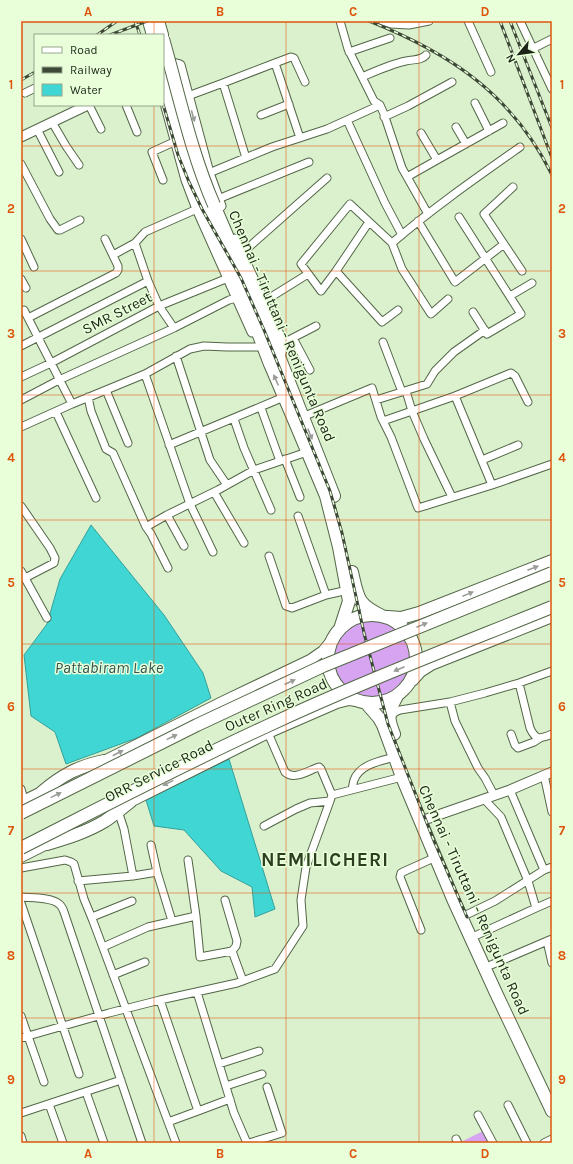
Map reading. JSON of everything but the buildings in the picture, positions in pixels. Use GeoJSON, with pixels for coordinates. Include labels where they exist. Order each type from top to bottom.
{"type":"FeatureCollection","features":[{"type":"Feature","properties":{"kind":"highway"},"geometry":{"type":"LineString","coordinates":[[149,21],[153,34]]}},
{"type":"Feature","properties":{"kind":"highway"},"geometry":{"type":"LineString","coordinates":[[158,21],[162,34]]}},
{"type":"Feature","properties":{"kind":"highway","name":"Chennai - Tiruttani - Renigunta Road"},"geometry":{"type":"LineString","coordinates":[[164,43],[204,182],[208,205]]}},
{"type":"Feature","properties":{"kind":"highway","name":"Chennai - Tiruttani - Renigunta Road"},"geometry":{"type":"LineString","coordinates":[[164,78],[194,184],[208,205],[299,418],[332,490],[343,529],[358,595],[368,610],[396,622],[402,627],[414,646],[416,654],[415,669],[409,684],[397,696],[390,709],[389,720],[436,857],[453,899],[552,1111]]}},
{"type":"Feature","properties":{"kind":"highway","name":"Chennai - Tiruttani - Renigunta Road"},"geometry":{"type":"LineString","coordinates":[[275,362],[284,398],[299,418],[307,452],[326,496],[339,547],[349,601],[340,629]]}},
{"type":"Feature","properties":{"kind":"highway"},"geometry":{"type":"LineString","coordinates":[[383,617],[401,618],[419,613],[552,561]]}},
{"type":"Feature","properties":{"kind":"highway","name":"Outer Ring Road"},"geometry":{"type":"LineString","coordinates":[[21,813],[197,725],[323,666],[552,573]]}},
{"type":"Feature","properties":{"kind":"highway","name":"Outer Ring Road"},"geometry":{"type":"LineString","coordinates":[[21,848],[166,775],[331,697],[552,607]]}},
{"type":"Feature","properties":{"kind":"highway","name":"Chennai - Tiruttani - Renigunta Road"},"geometry":{"type":"LineString","coordinates":[[383,617],[373,615],[360,617],[347,623],[340,629],[332,640],[328,653],[330,674],[333,680],[347,696],[362,702],[379,718],[383,725],[402,777],[424,820],[468,914],[490,966],[552,1095]]}},
{"type":"Feature","properties":{"kind":"highway"},"geometry":{"type":"LineString","coordinates":[[409,684],[420,671],[431,664],[552,616]]}},
{"type":"Feature","properties":{"kind":"highway","name":"Chennai - Tiruttani - Renigunta Road"},"geometry":{"type":"LineString","coordinates":[[362,702],[382,702],[397,696]]}},
{"type":"Feature","properties":{"kind":"highway"},"geometry":{"type":"LineString","coordinates":[[42,792],[70,772],[88,764],[104,760]]}},
{"type":"Feature","properties":{"kind":"highway"},"geometry":{"type":"LineString","coordinates":[[47,844],[94,827],[130,802]]}},
{"type":"Feature","properties":{"kind":"main road"},"geometry":{"type":"LineString","coordinates":[[104,760],[296,668],[318,656],[332,640]]}},
{"type":"Feature","properties":{"kind":"main road","name":"ORR Service Road"},"geometry":{"type":"LineString","coordinates":[[21,857],[268,733],[326,712],[340,702],[362,702]]}},
{"type":"Feature","properties":{"kind":"main road"},"geometry":{"type":"LineString","coordinates":[[23,801],[42,792]]}},
{"type":"Feature","properties":{"kind":"street"},"geometry":{"type":"LineString","coordinates":[[340,21],[349,52],[374,101],[380,105],[402,168],[428,214]]}},
{"type":"Feature","properties":{"kind":"street"},"geometry":{"type":"LineString","coordinates":[[384,21],[391,24],[429,21]]}},
{"type":"Feature","properties":{"kind":"street"},"geometry":{"type":"LineString","coordinates":[[468,21],[491,72]]}},
{"type":"Feature","properties":{"kind":"street"},"geometry":{"type":"LineString","coordinates":[[520,21],[552,89]]}},
{"type":"Feature","properties":{"kind":"street"},"geometry":{"type":"LineString","coordinates":[[349,52],[390,38]]}},
{"type":"Feature","properties":{"kind":"street"},"geometry":{"type":"LineString","coordinates":[[532,49],[552,39]]}},
{"type":"Feature","properties":{"kind":"street"},"geometry":{"type":"LineString","coordinates":[[362,77],[400,62],[421,60],[426,56]]}},
{"type":"Feature","properties":{"kind":"street"},"geometry":{"type":"LineString","coordinates":[[188,96],[275,62],[291,58],[294,58],[305,82]]}},
{"type":"Feature","properties":{"kind":"street"},"geometry":{"type":"LineString","coordinates":[[275,62],[300,138]]}},
{"type":"Feature","properties":{"kind":"street"},"geometry":{"type":"LineString","coordinates":[[164,65],[173,63],[180,65],[209,173],[208,205],[228,278],[260,352],[275,362],[283,343],[316,326]]}},
{"type":"Feature","properties":{"kind":"street"},"geometry":{"type":"LineString","coordinates":[[384,117],[408,106],[452,82]]}},
{"type":"Feature","properties":{"kind":"street"},"geometry":{"type":"LineString","coordinates":[[223,83],[246,158]]}},
{"type":"Feature","properties":{"kind":"street"},"geometry":{"type":"LineString","coordinates":[[25,93],[34,88]]}},
{"type":"Feature","properties":{"kind":"street"},"geometry":{"type":"LineString","coordinates":[[164,99],[186,180],[208,205],[241,254],[283,343]]}},
{"type":"Feature","properties":{"kind":"street"},"geometry":{"type":"LineString","coordinates":[[475,102],[490,131]]}},
{"type":"Feature","properties":{"kind":"street"},"geometry":{"type":"LineString","coordinates":[[261,115],[289,104]]}},
{"type":"Feature","properties":{"kind":"street"},"geometry":{"type":"LineString","coordinates":[[209,173],[272,147],[327,129],[380,105]]}},
{"type":"Feature","properties":{"kind":"street"},"geometry":{"type":"LineString","coordinates":[[21,137],[87,106]]}},
{"type":"Feature","properties":{"kind":"street"},"geometry":{"type":"LineString","coordinates":[[90,106],[101,129]]}},
{"type":"Feature","properties":{"kind":"street"},"geometry":{"type":"LineString","coordinates":[[126,106],[137,132]]}},
{"type":"Feature","properties":{"kind":"street"},"geometry":{"type":"LineString","coordinates":[[347,120],[385,204],[402,235]]}},
{"type":"Feature","properties":{"kind":"street"},"geometry":{"type":"LineString","coordinates":[[52,122],[79,165]]}},
{"type":"Feature","properties":{"kind":"street"},"geometry":{"type":"LineString","coordinates":[[407,177],[503,123]]}},
{"type":"Feature","properties":{"kind":"street"},"geometry":{"type":"LineString","coordinates":[[456,127],[466,144]]}},
{"type":"Feature","properties":{"kind":"street"},"geometry":{"type":"LineString","coordinates":[[36,129],[59,172]]}},
{"type":"Feature","properties":{"kind":"street"},"geometry":{"type":"LineString","coordinates":[[421,133],[437,160]]}},
{"type":"Feature","properties":{"kind":"street"},"geometry":{"type":"LineString","coordinates":[[164,180],[152,152],[176,141]]}},
{"type":"Feature","properties":{"kind":"street"},"geometry":{"type":"LineString","coordinates":[[392,243],[468,183],[520,147]]}},
{"type":"Feature","properties":{"kind":"street"},"geometry":{"type":"LineString","coordinates":[[113,255],[135,243],[145,232],[309,162]]}},
{"type":"Feature","properties":{"kind":"street"},"geometry":{"type":"LineString","coordinates":[[21,164],[50,220],[58,230],[80,220]]}},
{"type":"Feature","properties":{"kind":"street"},"geometry":{"type":"LineString","coordinates":[[241,254],[327,178]]}},
{"type":"Feature","properties":{"kind":"street"},"geometry":{"type":"LineString","coordinates":[[513,188],[484,214],[522,272]]}},
{"type":"Feature","properties":{"kind":"street"},"geometry":{"type":"LineString","coordinates":[[369,222],[336,271],[321,290],[301,264],[350,204],[392,243],[402,269],[431,314],[448,299]]}},
{"type":"Feature","properties":{"kind":"street"},"geometry":{"type":"LineString","coordinates":[[458,217],[521,314],[487,334],[473,312]]}},
{"type":"Feature","properties":{"kind":"street"},"geometry":{"type":"LineString","coordinates":[[418,221],[455,282],[504,244]]}},
{"type":"Feature","properties":{"kind":"street"},"geometry":{"type":"LineString","coordinates":[[28,318],[116,273],[118,266],[105,238]]}},
{"type":"Feature","properties":{"kind":"street"},"geometry":{"type":"LineString","coordinates":[[21,239],[34,267]]}},
{"type":"Feature","properties":{"kind":"street"},"geometry":{"type":"LineString","coordinates":[[135,243],[148,281],[159,306],[174,328]]}},
{"type":"Feature","properties":{"kind":"street"},"geometry":{"type":"LineString","coordinates":[[336,271],[382,322],[398,310]]}},
{"type":"Feature","properties":{"kind":"street"},"geometry":{"type":"LineString","coordinates":[[264,302],[308,274]]}},
{"type":"Feature","properties":{"kind":"street","name":"SMR Street"},"geometry":{"type":"LineString","coordinates":[[21,377],[159,306],[228,278]]}},
{"type":"Feature","properties":{"kind":"street"},"geometry":{"type":"LineString","coordinates":[[21,279],[26,288]]}},
{"type":"Feature","properties":{"kind":"street"},"geometry":{"type":"LineString","coordinates":[[21,346],[148,281]]}},
{"type":"Feature","properties":{"kind":"street"},"geometry":{"type":"LineString","coordinates":[[510,296],[532,283]]}},
{"type":"Feature","properties":{"kind":"street"},"geometry":{"type":"LineString","coordinates":[[21,400],[59,380],[237,298]]}},
{"type":"Feature","properties":{"kind":"street"},"geometry":{"type":"LineString","coordinates":[[21,312],[24,310],[72,404]]}},
{"type":"Feature","properties":{"kind":"street"},"geometry":{"type":"LineString","coordinates":[[376,400],[427,384],[436,371],[454,352],[485,330]]}},
{"type":"Feature","properties":{"kind":"street"},"geometry":{"type":"LineString","coordinates":[[293,338],[310,370]]}},
{"type":"Feature","properties":{"kind":"street"},"geometry":{"type":"LineString","coordinates":[[383,342],[424,439],[452,498]]}},
{"type":"Feature","properties":{"kind":"street"},"geometry":{"type":"LineString","coordinates":[[21,427],[88,397],[145,374],[190,349],[204,346],[258,347]]}},
{"type":"Feature","properties":{"kind":"street"},"geometry":{"type":"LineString","coordinates":[[176,356],[210,460],[227,485]]}},
{"type":"Feature","properties":{"kind":"street"},"geometry":{"type":"LineString","coordinates":[[383,421],[456,396],[511,373],[515,376],[528,402]]}},
{"type":"Feature","properties":{"kind":"street"},"geometry":{"type":"LineString","coordinates":[[145,374],[190,504],[213,552]]}},
{"type":"Feature","properties":{"kind":"street"},"geometry":{"type":"LineString","coordinates":[[299,418],[372,388],[383,421],[418,508],[492,485],[552,464]]}},
{"type":"Feature","properties":{"kind":"street"},"geometry":{"type":"LineString","coordinates":[[106,390],[128,443]]}},
{"type":"Feature","properties":{"kind":"street"},"geometry":{"type":"LineString","coordinates":[[456,396],[492,485]]}},
{"type":"Feature","properties":{"kind":"street"},"geometry":{"type":"LineString","coordinates":[[88,397],[91,412],[106,449],[113,453],[146,527],[168,568]]}},
{"type":"Feature","properties":{"kind":"street"},"geometry":{"type":"LineString","coordinates":[[170,445],[284,398]]}},
{"type":"Feature","properties":{"kind":"street"},"geometry":{"type":"LineString","coordinates":[[261,408],[300,497]]}},
{"type":"Feature","properties":{"kind":"street"},"geometry":{"type":"LineString","coordinates":[[56,412],[96,498]]}},
{"type":"Feature","properties":{"kind":"street"},"geometry":{"type":"LineString","coordinates":[[234,419],[271,510]]}},
{"type":"Feature","properties":{"kind":"street"},"geometry":{"type":"LineString","coordinates":[[482,460],[518,446]]}},
{"type":"Feature","properties":{"kind":"street"},"geometry":{"type":"LineString","coordinates":[[146,527],[254,470],[307,452]]}},
{"type":"Feature","properties":{"kind":"street"},"geometry":{"type":"LineString","coordinates":[[214,492],[244,543]]}},
{"type":"Feature","properties":{"kind":"street"},"geometry":{"type":"LineString","coordinates":[[21,506],[50,548],[55,558],[54,563],[25,578]]}},
{"type":"Feature","properties":{"kind":"street"},"geometry":{"type":"LineString","coordinates":[[166,516],[184,546]]}},
{"type":"Feature","properties":{"kind":"street"},"geometry":{"type":"LineString","coordinates":[[298,516],[326,595]]}},
{"type":"Feature","properties":{"kind":"street"},"geometry":{"type":"LineString","coordinates":[[269,556],[286,606],[292,608],[326,595],[348,590]]}},
{"type":"Feature","properties":{"kind":"street"},"geometry":{"type":"LineString","coordinates":[[21,571],[47,618]]}},
{"type":"Feature","properties":{"kind":"street"},"geometry":{"type":"LineString","coordinates":[[389,720],[391,715],[400,710],[450,702],[485,694],[552,673]]}},
{"type":"Feature","properties":{"kind":"street"},"geometry":{"type":"LineString","coordinates":[[519,683],[530,728],[536,738],[540,738]]}},
{"type":"Feature","properties":{"kind":"street"},"geometry":{"type":"LineString","coordinates":[[450,702],[455,721],[478,768],[494,795]]}},
{"type":"Feature","properties":{"kind":"street"},"geometry":{"type":"LineString","coordinates":[[24,1037],[126,1008],[243,981],[276,969],[303,926],[300,900],[306,867],[331,798],[321,769],[319,768],[296,776],[288,775],[285,772],[268,733]]}},
{"type":"Feature","properties":{"kind":"street"},"geometry":{"type":"LineString","coordinates":[[511,734],[515,745],[518,748],[552,734]]}},
{"type":"Feature","properties":{"kind":"street"},"geometry":{"type":"LineString","coordinates":[[352,789],[354,780],[359,772],[373,763],[394,757]]}},
{"type":"Feature","properties":{"kind":"street"},"geometry":{"type":"LineString","coordinates":[[424,820],[510,790],[548,773],[552,812]]}},
{"type":"Feature","properties":{"kind":"street"},"geometry":{"type":"LineString","coordinates":[[264,826],[310,803],[331,798],[352,789],[402,777]]}},
{"type":"Feature","properties":{"kind":"street"},"geometry":{"type":"LineString","coordinates":[[21,789],[23,801]]}},
{"type":"Feature","properties":{"kind":"street"},"geometry":{"type":"LineString","coordinates":[[510,790],[544,870]]}},
{"type":"Feature","properties":{"kind":"street"},"geometry":{"type":"LineString","coordinates":[[484,799],[501,817],[528,881],[536,908]]}},
{"type":"Feature","properties":{"kind":"street"},"geometry":{"type":"LineString","coordinates":[[118,811],[124,829],[133,876]]}},
{"type":"Feature","properties":{"kind":"street"},"geometry":{"type":"LineString","coordinates":[[151,845],[157,872],[172,921]]}},
{"type":"Feature","properties":{"kind":"street"},"geometry":{"type":"LineString","coordinates":[[421,930],[400,877],[405,871],[436,857]]}},
{"type":"Feature","properties":{"kind":"street"},"geometry":{"type":"LineString","coordinates":[[21,868],[68,860],[74,864],[78,881],[176,1143]]}},
{"type":"Feature","properties":{"kind":"street"},"geometry":{"type":"LineString","coordinates":[[188,860],[200,957],[232,951],[236,946],[237,941],[225,900]]}},
{"type":"Feature","properties":{"kind":"street"},"geometry":{"type":"LineString","coordinates":[[468,914],[495,901],[544,870],[552,867]]}},
{"type":"Feature","properties":{"kind":"street"},"geometry":{"type":"LineString","coordinates":[[78,881],[133,876],[157,872]]}},
{"type":"Feature","properties":{"kind":"street"},"geometry":{"type":"LineString","coordinates":[[21,897],[46,899],[58,903],[64,912],[142,1143]]}},
{"type":"Feature","properties":{"kind":"street"},"geometry":{"type":"LineString","coordinates":[[92,917],[132,901]]}},
{"type":"Feature","properties":{"kind":"street"},"geometry":{"type":"LineString","coordinates":[[477,935],[552,901]]}},
{"type":"Feature","properties":{"kind":"street"},"geometry":{"type":"LineString","coordinates":[[21,903],[79,1074]]}},
{"type":"Feature","properties":{"kind":"street"},"geometry":{"type":"LineString","coordinates":[[103,947],[148,927],[196,916]]}},
{"type":"Feature","properties":{"kind":"street"},"geometry":{"type":"LineString","coordinates":[[490,966],[550,940],[552,963]]}},
{"type":"Feature","properties":{"kind":"street"},"geometry":{"type":"LineString","coordinates":[[232,951],[243,981]]}},
{"type":"Feature","properties":{"kind":"street"},"geometry":{"type":"LineString","coordinates":[[113,975],[145,962]]}},
{"type":"Feature","properties":{"kind":"street"},"geometry":{"type":"LineString","coordinates":[[197,992],[234,1113],[248,1143],[286,1131],[267,1087]]}},
{"type":"Feature","properties":{"kind":"street"},"geometry":{"type":"LineString","coordinates":[[160,1000],[198,1111]]}},
{"type":"Feature","properties":{"kind":"street"},"geometry":{"type":"LineString","coordinates":[[21,1016],[24,1037],[44,1082]]}},
{"type":"Feature","properties":{"kind":"street"},"geometry":{"type":"LineString","coordinates":[[219,1064],[259,1051]]}},
{"type":"Feature","properties":{"kind":"street"},"geometry":{"type":"LineString","coordinates":[[226,1086],[262,1074]]}},
{"type":"Feature","properties":{"kind":"street"},"geometry":{"type":"LineString","coordinates":[[21,1113],[121,1080]]}},
{"type":"Feature","properties":{"kind":"street"},"geometry":{"type":"LineString","coordinates":[[86,1092],[104,1143]]}},
{"type":"Feature","properties":{"kind":"street"},"geometry":{"type":"LineString","coordinates":[[168,1122],[230,1099]]}},
{"type":"Feature","properties":{"kind":"street"},"geometry":{"type":"LineString","coordinates":[[49,1104],[63,1143]]}},
{"type":"Feature","properties":{"kind":"street"},"geometry":{"type":"LineString","coordinates":[[508,1105],[528,1143]]}},
{"type":"Feature","properties":{"kind":"street"},"geometry":{"type":"LineString","coordinates":[[478,1115],[493,1143]]}},
{"type":"Feature","properties":{"kind":"street"},"geometry":{"type":"LineString","coordinates":[[21,1136],[23,1143]]}},
{"type":"Feature","properties":{"kind":"street"},"geometry":{"type":"LineString","coordinates":[[544,1143],[552,1139]]}},
{"type":"Feature","properties":{"kind":"shaded area"},"geometry":{"type":"Polygon","coordinates":[[[372,619],[388,622],[401,631],[410,644],[413,660],[410,676],[401,689],[388,698],[372,701],[356,698],[343,689],[334,676],[331,660],[334,644],[343,631],[356,622],[372,619]]]}},
{"type":"Feature","properties":{"kind":"shaded area"},"geometry":{"type":"Polygon","coordinates":[[[483,1131],[490,1143],[459,1143],[483,1131]]]}},
{"type":"Feature","properties":{"kind":"water","name":"Pattabiram Lake"},"geometry":{"type":"Polygon","coordinates":[[[91,525],[164,615],[203,673],[211,698],[137,738],[66,764],[55,732],[31,716],[24,655],[47,624],[60,579],[91,525]]]}},
{"type":"Feature","properties":{"kind":"water"},"geometry":{"type":"Polygon","coordinates":[[[229,759],[275,909],[255,917],[252,887],[221,871],[184,830],[154,826],[146,800],[229,759]]]}},
{"type":"Feature","properties":{"kind":"railway"},"geometry":{"type":"LineString","coordinates":[[98,34],[117,21]]}},
{"type":"Feature","properties":{"kind":"railway"},"geometry":{"type":"LineString","coordinates":[[135,21],[140,34]]}},
{"type":"Feature","properties":{"kind":"railway"},"geometry":{"type":"LineString","coordinates":[[113,34],[147,21]]}},
{"type":"Feature","properties":{"kind":"railway"},"geometry":{"type":"LineString","coordinates":[[369,21],[426,47],[476,80],[498,100],[518,122],[536,147],[552,175]]}},
{"type":"Feature","properties":{"kind":"railway"},"geometry":{"type":"LineString","coordinates":[[500,21],[552,158]]}},
{"type":"Feature","properties":{"kind":"railway"},"geometry":{"type":"LineString","coordinates":[[510,21],[552,128]]}},
{"type":"Feature","properties":{"kind":"railway"},"geometry":{"type":"LineString","coordinates":[[21,80],[34,73]]}},
{"type":"Feature","properties":{"kind":"railway"},"geometry":{"type":"LineString","coordinates":[[164,106],[178,155],[189,182],[202,209],[241,278],[330,491],[342,533],[364,633],[388,724],[434,841],[467,917]]}},
{"type":"Feature","properties":{"kind":"district","name":"NEMILICHERI"},"geometry":{"type":"Point","coordinates":[325,859]}}]}
